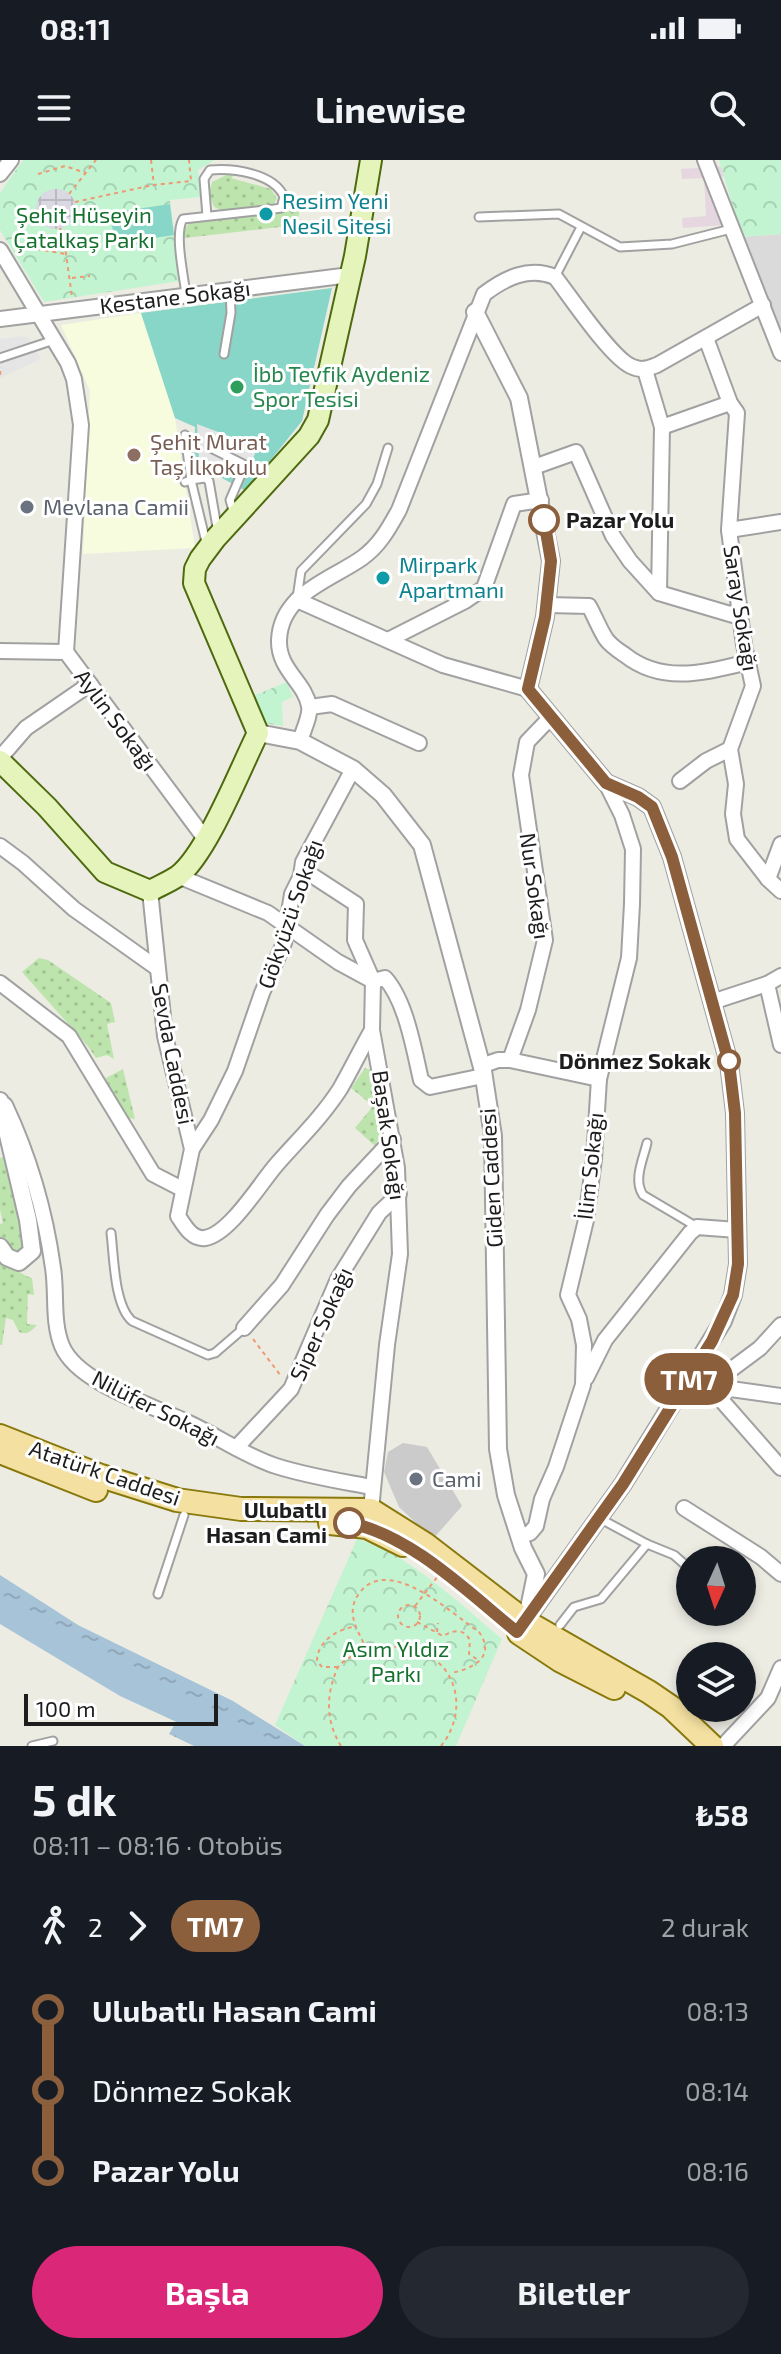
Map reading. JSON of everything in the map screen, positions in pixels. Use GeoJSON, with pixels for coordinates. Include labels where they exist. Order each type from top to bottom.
{"type":"FeatureCollection","features":[{"type":"Feature","properties":{"kind":"main road"},"geometry":{"type":"LineString","coordinates":[[358,160],[362,207]]}},
{"type":"Feature","properties":{"kind":"main road"},"geometry":{"type":"LineString","coordinates":[[0,760],[105,872],[150,891],[178,876],[192,862],[206,840],[258,733],[194,583],[195,569],[235,516],[315,428],[350,275],[371,160]]}},
{"type":"Feature","properties":{"kind":"main road"},"geometry":{"type":"LineString","coordinates":[[362,207],[384,160]]}},
{"type":"Feature","properties":{"kind":"main road","name":"Atatürk Caddesi"},"geometry":{"type":"LineString","coordinates":[[0,1436],[101,1476],[177,1500],[241,1509],[369,1518],[425,1544],[561,1661],[654,1712],[693,1746]]}},
{"type":"Feature","properties":{"kind":"main road","name":"Atatürk Caddesi"},"geometry":{"type":"LineString","coordinates":[[0,1452],[99,1491],[184,1515],[248,1523],[349,1523],[369,1518]]}},
{"type":"Feature","properties":{"kind":"main road","name":"Atatürk Caddesi"},"geometry":{"type":"LineString","coordinates":[[369,1518],[393,1538],[521,1626],[649,1692],[671,1707],[712,1746]]}},
{"type":"Feature","properties":{"kind":"street"},"geometry":{"type":"LineString","coordinates":[[0,174],[11,160]]}},
{"type":"Feature","properties":{"kind":"street"},"geometry":{"type":"LineString","coordinates":[[705,160],[781,353]]}},
{"type":"Feature","properties":{"kind":"street"},"geometry":{"type":"LineString","coordinates":[[7,248],[38,315],[74,379],[81,425],[66,652]]}},
{"type":"Feature","properties":{"kind":"street"},"geometry":{"type":"LineString","coordinates":[[300,741],[310,707],[303,691],[285,668],[279,641],[285,617],[297,600],[381,542],[399,510],[484,294],[501,280],[540,271],[555,277],[616,355],[630,367],[645,370],[763,305]]}},
{"type":"Feature","properties":{"kind":"street","name":"Kestane Sokağı"},"geometry":{"type":"LineString","coordinates":[[0,319],[350,275]]}},
{"type":"Feature","properties":{"kind":"street"},"geometry":{"type":"LineString","coordinates":[[475,312],[519,398],[551,561],[547,605],[528,689]]}},
{"type":"Feature","properties":{"kind":"street","name":"Saray Sokağı"},"geometry":{"type":"LineString","coordinates":[[706,338],[730,403],[737,413],[729,530],[753,686],[730,749],[736,784],[733,814],[737,839],[781,891]]}},
{"type":"Feature","properties":{"kind":"street"},"geometry":{"type":"LineString","coordinates":[[645,370],[662,427],[659,593]]}},
{"type":"Feature","properties":{"kind":"street"},"geometry":{"type":"LineString","coordinates":[[662,427],[730,403]]}},
{"type":"Feature","properties":{"kind":"street"},"geometry":{"type":"LineString","coordinates":[[534,467],[576,452],[613,536],[630,561],[659,593],[740,617]]}},
{"type":"Feature","properties":{"kind":"street"},"geometry":{"type":"LineString","coordinates":[[390,639],[484,588],[514,504],[541,500]]}},
{"type":"Feature","properties":{"kind":"street"},"geometry":{"type":"LineString","coordinates":[[729,530],[781,522]]}},
{"type":"Feature","properties":{"kind":"street"},"geometry":{"type":"LineString","coordinates":[[297,600],[443,665],[528,689],[606,783],[652,807],[672,857],[731,1076],[735,1113],[738,1264],[733,1295],[717,1331],[623,1484],[521,1626]]}},
{"type":"Feature","properties":{"kind":"street"},"geometry":{"type":"LineString","coordinates":[[547,605],[589,606],[607,642],[653,672],[675,675],[703,673],[749,662]]}},
{"type":"Feature","properties":{"kind":"street","name":"Aylin Sokağı"},"geometry":{"type":"LineString","coordinates":[[0,651],[66,652],[206,840]]}},
{"type":"Feature","properties":{"kind":"street"},"geometry":{"type":"LineString","coordinates":[[0,760],[26,728],[90,684]]}},
{"type":"Feature","properties":{"kind":"street"},"geometry":{"type":"LineString","coordinates":[[310,707],[332,704],[419,743]]}},
{"type":"Feature","properties":{"kind":"street","name":"Nur Sokağı"},"geometry":{"type":"LineString","coordinates":[[510,1060],[528,1010],[545,940],[521,775],[527,742],[551,717]]}},
{"type":"Feature","properties":{"kind":"street","name":"Giden Caddesi"},"geometry":{"type":"LineString","coordinates":[[258,733],[300,741],[353,769],[383,795],[422,845],[482,1071],[493,1136],[498,1449],[506,1495],[536,1574],[521,1626]]}},
{"type":"Feature","properties":{"kind":"street"},"geometry":{"type":"LineString","coordinates":[[680,781],[706,761],[730,749]]}},
{"type":"Feature","properties":{"kind":"street","name":"Gökyüzü Sokağı"},"geometry":{"type":"LineString","coordinates":[[192,1149],[211,1120],[235,1071],[262,993],[284,943],[292,894],[301,876],[303,862],[353,769]]}},
{"type":"Feature","properties":{"kind":"street","name":"İlim Sokağı"},"geometry":{"type":"LineString","coordinates":[[520,1536],[530,1533],[536,1526],[542,1499],[583,1385],[584,1345],[579,1319],[568,1295],[586,1220],[599,1079],[629,958],[632,904],[633,849],[622,815],[606,783]]}},
{"type":"Feature","properties":{"kind":"street"},"geometry":{"type":"LineString","coordinates":[[768,879],[781,844]]}},
{"type":"Feature","properties":{"kind":"street"},"geometry":{"type":"LineString","coordinates":[[0,846],[74,909],[157,968]]}},
{"type":"Feature","properties":{"kind":"street"},"geometry":{"type":"LineString","coordinates":[[178,876],[268,913],[338,962],[373,981],[385,978],[391,984],[407,1025],[421,1080],[430,1087],[482,1071],[498,1060],[599,1079]]}},
{"type":"Feature","properties":{"kind":"street"},"geometry":{"type":"LineString","coordinates":[[301,876],[313,876],[356,904],[355,940],[373,981]]}},
{"type":"Feature","properties":{"kind":"street","name":"Sevda Caddesi"},"geometry":{"type":"LineString","coordinates":[[150,891],[165,1036],[192,1149],[178,1216],[187,1230],[198,1237],[214,1234],[229,1222],[278,1162],[305,1136],[340,1088],[372,1030]]}},
{"type":"Feature","properties":{"kind":"street"},"geometry":{"type":"LineString","coordinates":[[712,1002],[767,984],[781,976]]}},
{"type":"Feature","properties":{"kind":"street","name":"Başak Sokağı"},"geometry":{"type":"LineString","coordinates":[[369,1518],[387,1345],[398,1277],[399,1194],[393,1139],[372,1030],[373,981]]}},
{"type":"Feature","properties":{"kind":"street"},"geometry":{"type":"LineString","coordinates":[[0,983],[69,1036],[153,1174],[182,1189]]}},
{"type":"Feature","properties":{"kind":"street"},"geometry":{"type":"LineString","coordinates":[[767,984],[781,1045]]}},
{"type":"Feature","properties":{"kind":"street"},"geometry":{"type":"LineString","coordinates":[[0,1098],[28,1220],[32,1251],[19,1262],[7,1257],[0,1247]]}},
{"type":"Feature","properties":{"kind":"street","name":"Nilüfer Sokağı"},"geometry":{"type":"LineString","coordinates":[[0,1098],[19,1135],[37,1183],[56,1286],[56,1326],[63,1348],[86,1374],[278,1467],[371,1487]]}},
{"type":"Feature","properties":{"kind":"street"},"geometry":{"type":"LineString","coordinates":[[244,1328],[282,1285],[349,1186],[393,1139]]}},
{"type":"Feature","properties":{"kind":"street","name":"Siper Sokağı"},"geometry":{"type":"LineString","coordinates":[[236,1448],[291,1389],[338,1279],[379,1213],[399,1194]]}},
{"type":"Feature","properties":{"kind":"street"},"geometry":{"type":"LineString","coordinates":[[583,1385],[605,1340],[640,1293],[697,1227],[737,1230]]}},
{"type":"Feature","properties":{"kind":"street"},"geometry":{"type":"LineString","coordinates":[[709,1386],[760,1348],[781,1325]]}},
{"type":"Feature","properties":{"kind":"street"},"geometry":{"type":"LineString","coordinates":[[688,1380],[781,1396]]}},
{"type":"Feature","properties":{"kind":"street"},"geometry":{"type":"LineString","coordinates":[[709,1386],[781,1468]]}},
{"type":"Feature","properties":{"kind":"street"},"geometry":{"type":"LineString","coordinates":[[684,1508],[761,1557],[781,1574]]}},
{"type":"Feature","properties":{"kind":"street"},"geometry":{"type":"LineString","coordinates":[[723,1746],[768,1698],[781,1668]]}},
{"type":"Feature","properties":{"kind":"lane"},"geometry":{"type":"LineString","coordinates":[[186,295],[180,223],[183,219],[281,208],[284,197],[275,183],[259,176],[210,170],[204,179],[207,216]]}},
{"type":"Feature","properties":{"kind":"lane"},"geometry":{"type":"LineString","coordinates":[[479,217],[559,214],[620,247],[672,244],[731,229]]}},
{"type":"Feature","properties":{"kind":"lane"},"geometry":{"type":"LineString","coordinates":[[555,277],[581,227]]}},
{"type":"Feature","properties":{"kind":"lane"},"geometry":{"type":"LineString","coordinates":[[224,354],[232,306],[230,289]]}},
{"type":"Feature","properties":{"kind":"lane"},"geometry":{"type":"LineString","coordinates":[[0,360],[54,340]]}},
{"type":"Feature","properties":{"kind":"lane"},"geometry":{"type":"LineString","coordinates":[[185,435],[188,481],[213,542]]}},
{"type":"Feature","properties":{"kind":"lane"},"geometry":{"type":"LineString","coordinates":[[211,448],[243,464],[230,500],[235,516]]}},
{"type":"Feature","properties":{"kind":"lane"},"geometry":{"type":"LineString","coordinates":[[297,600],[301,571],[366,504],[377,484],[388,448]]}},
{"type":"Feature","properties":{"kind":"lane"},"geometry":{"type":"LineString","coordinates":[[188,481],[205,478],[209,481],[213,542]]}},
{"type":"Feature","properties":{"kind":"lane"},"geometry":{"type":"LineString","coordinates":[[647,1143],[639,1189],[643,1195],[697,1227]]}},
{"type":"Feature","properties":{"kind":"lane"},"geometry":{"type":"LineString","coordinates":[[111,1233],[121,1302],[125,1314],[132,1321],[208,1355],[215,1353],[244,1328]]}},
{"type":"Feature","properties":{"kind":"lane"},"geometry":{"type":"LineString","coordinates":[[158,1594],[184,1515]]}},
{"type":"Feature","properties":{"kind":"lane"},"geometry":{"type":"LineString","coordinates":[[599,1518],[676,1557]]}},
{"type":"Feature","properties":{"kind":"lane"},"geometry":{"type":"LineString","coordinates":[[560,1625],[574,1607],[601,1599],[647,1544]]}},
{"type":"Feature","properties":{"kind":"lane"},"geometry":{"type":"LineString","coordinates":[[32,1746],[53,1741]]}},
{"type":"Feature","properties":{"kind":"path"},"geometry":{"type":"LineString","coordinates":[[69,194],[96,160]]}},
{"type":"Feature","properties":{"kind":"path"},"geometry":{"type":"LineString","coordinates":[[151,160],[154,185]]}},
{"type":"Feature","properties":{"kind":"path"},"geometry":{"type":"LineString","coordinates":[[75,202],[154,185],[191,181],[189,160]]}},
{"type":"Feature","properties":{"kind":"path"},"geometry":{"type":"LineString","coordinates":[[38,174],[65,166],[86,173]]}},
{"type":"Feature","properties":{"kind":"path"},"geometry":{"type":"LineString","coordinates":[[60,228],[73,310]]}},
{"type":"Feature","properties":{"kind":"path"},"geometry":{"type":"LineString","coordinates":[[65,247],[89,239]]}},
{"type":"Feature","properties":{"kind":"path"},"geometry":{"type":"LineString","coordinates":[[7,248],[66,254]]}},
{"type":"Feature","properties":{"kind":"path"},"geometry":{"type":"LineString","coordinates":[[69,278],[90,276]]}},
{"type":"Feature","properties":{"kind":"path"},"geometry":{"type":"LineString","coordinates":[[0,360],[0,375]]}},
{"type":"Feature","properties":{"kind":"path"},"geometry":{"type":"LineString","coordinates":[[244,1328],[291,1389]]}},
{"type":"Feature","properties":{"kind":"path"},"geometry":{"type":"LineString","coordinates":[[415,1607],[441,1571]]}},
{"type":"Feature","properties":{"kind":"path"},"geometry":{"type":"LineString","coordinates":[[368,1651],[355,1627],[353,1609],[356,1598],[373,1581],[397,1579],[479,1632],[484,1646],[479,1661],[472,1668],[449,1673]]}},
{"type":"Feature","properties":{"kind":"path"},"geometry":{"type":"LineString","coordinates":[[408,1605],[415,1607],[419,1615],[417,1622],[408,1626],[401,1623],[398,1617],[402,1608],[408,1605]]}},
{"type":"Feature","properties":{"kind":"path"},"geometry":{"type":"LineString","coordinates":[[417,1622],[443,1636],[455,1631],[464,1633],[470,1640],[469,1654],[479,1661]]}},
{"type":"Feature","properties":{"kind":"path"},"geometry":{"type":"LineString","coordinates":[[437,1633],[438,1623]]}},
{"type":"Feature","properties":{"kind":"path"},"geometry":{"type":"LineString","coordinates":[[338,1667],[322,1667],[317,1661],[318,1649],[338,1630],[355,1627]]}},
{"type":"Feature","properties":{"kind":"path"},"geometry":{"type":"LineString","coordinates":[[341,1746],[332,1730],[327,1708],[341,1662],[368,1651],[407,1647],[425,1653],[449,1673],[457,1697],[456,1716],[450,1734],[441,1746]]}},
{"type":"Feature","properties":{"kind":"shaded area"},"geometry":{"type":"Polygon","coordinates":[[[781,163],[778,173],[715,177],[717,215],[781,211],[781,221],[683,228],[682,218],[706,216],[704,178],[682,179],[681,169],[781,163]]]}},
{"type":"Feature","properties":{"kind":"shaded area"},"geometry":{"type":"Polygon","coordinates":[[[56,189],[70,195],[76,209],[70,223],[56,229],[42,223],[36,209],[42,195],[56,189]]]}},
{"type":"Feature","properties":{"kind":"shaded area"},"geometry":{"type":"Polygon","coordinates":[[[170,204],[174,235],[115,244],[110,213],[170,204]]]}},
{"type":"Feature","properties":{"kind":"shaded area"},"geometry":{"type":"Polygon","coordinates":[[[781,234],[781,336],[742,237],[781,234]]]}},
{"type":"Feature","properties":{"kind":"shaded area","name":"İbb Tevfik Aydeniz Spor Tesisi"},"geometry":{"type":"Polygon","coordinates":[[[332,288],[302,421],[246,491],[194,463],[195,427],[175,418],[141,313],[332,288]]]}},
{"type":"Feature","properties":{"kind":"shaded area","name":"Şehit Murat Taş İlkokulu"},"geometry":{"type":"Polygon","coordinates":[[[141,313],[175,418],[195,548],[83,554],[90,391],[61,325],[141,313]]]}},
{"type":"Feature","properties":{"kind":"shaded area"},"geometry":{"type":"Polygon","coordinates":[[[29,338],[41,359],[0,378],[0,339],[29,338]]]}},
{"type":"Feature","properties":{"kind":"shaded area"},"geometry":{"type":"Polygon","coordinates":[[[197,424],[258,447],[242,482],[199,460],[197,424]]]}},
{"type":"Feature","properties":{"kind":"shaded area"},"geometry":{"type":"Polygon","coordinates":[[[403,1443],[427,1447],[462,1506],[433,1539],[399,1507],[384,1472],[388,1452],[403,1443]]]}},
{"type":"Feature","properties":{"kind":"green space","name":"Şehit Hüseyin Çatalkaş Parkı"},"geometry":{"type":"Polygon","coordinates":[[[23,160],[215,160],[198,170],[201,197],[170,200],[180,281],[44,302],[0,230],[0,193],[23,160]]]}},
{"type":"Feature","properties":{"kind":"green space"},"geometry":{"type":"Polygon","coordinates":[[[719,160],[781,160],[781,234],[742,237],[719,160]]]}},
{"type":"Feature","properties":{"kind":"green space"},"geometry":{"type":"Polygon","coordinates":[[[243,167],[231,178],[271,189],[277,199],[271,208],[223,211],[214,207],[209,193],[212,182],[243,167]]]}},
{"type":"Feature","properties":{"kind":"green space"},"geometry":{"type":"Polygon","coordinates":[[[300,210],[297,222],[289,226],[185,238],[183,231],[190,222],[300,210]]]}},
{"type":"Feature","properties":{"kind":"green space"},"geometry":{"type":"Polygon","coordinates":[[[287,682],[293,697],[282,702],[283,726],[264,723],[253,696],[287,682]]]}},
{"type":"Feature","properties":{"kind":"green space"},"geometry":{"type":"Polygon","coordinates":[[[39,958],[48,960],[111,1003],[115,1022],[107,1024],[114,1059],[107,1055],[96,1058],[22,972],[39,958]]]}},
{"type":"Feature","properties":{"kind":"green space"},"geometry":{"type":"Polygon","coordinates":[[[365,1068],[374,1071],[383,1130],[375,1146],[355,1128],[373,1106],[351,1088],[365,1068]]]}},
{"type":"Feature","properties":{"kind":"green space"},"geometry":{"type":"Polygon","coordinates":[[[123,1069],[135,1119],[127,1118],[107,1086],[106,1078],[123,1069]]]}},
{"type":"Feature","properties":{"kind":"green space"},"geometry":{"type":"Polygon","coordinates":[[[8,1155],[27,1246],[14,1252],[0,1237],[0,1224],[3,1223],[0,1158],[8,1155]]]}},
{"type":"Feature","properties":{"kind":"green space"},"geometry":{"type":"Polygon","coordinates":[[[0,1258],[32,1278],[34,1295],[28,1294],[27,1324],[37,1325],[29,1332],[22,1333],[13,1320],[6,1318],[2,1345],[0,1345],[0,1258]]]}},
{"type":"Feature","properties":{"kind":"green space","name":"Asım Yıldız Parkı"},"geometry":{"type":"Polygon","coordinates":[[[357,1539],[375,1545],[414,1567],[502,1639],[456,1746],[305,1746],[275,1725],[357,1539]]]}},
{"type":"Feature","properties":{"kind":"water"},"geometry":{"type":"Polygon","coordinates":[[[0,1575],[78,1625],[233,1701],[305,1746],[194,1746],[169,1734],[183,1710],[73,1653],[0,1608],[0,1575]]]}},
{"type":"Feature","properties":{"kind":"waterway"},"geometry":{"type":"LineString","coordinates":[[0,1610],[125,1685],[251,1746]]}},
{"type":"Feature","properties":{"kind":"bus line","name":"TM7"},"geometry":{"type":"LineString","coordinates":[[349,1523],[393,1538],[441,1571],[517,1632],[623,1484],[712,1341],[733,1295],[738,1247],[735,1113],[729,1063],[672,857],[652,807],[606,783],[528,689],[545,617],[551,561],[544,520]]}},
{"type":"Feature","properties":{"kind":"place","name":"Resim Yeni Nesil Sitesi"},"geometry":{"type":"Point","coordinates":[266,214]}},
{"type":"Feature","properties":{"kind":"place","name":"İbb Tevfik Aydeniz Spor Tesisi"},"geometry":{"type":"Point","coordinates":[237,387]}},
{"type":"Feature","properties":{"kind":"place","name":"Şehit Murat Taş İlkokulu"},"geometry":{"type":"Point","coordinates":[134,455]}},
{"type":"Feature","properties":{"kind":"place","name":"Mevlana Camii"},"geometry":{"type":"Point","coordinates":[27,507]}},
{"type":"Feature","properties":{"kind":"place","name":"Pazar Yolu"},"geometry":{"type":"Point","coordinates":[544,520]}},
{"type":"Feature","properties":{"kind":"place","name":"Mirpark Apartmanı"},"geometry":{"type":"Point","coordinates":[383,578]}},
{"type":"Feature","properties":{"kind":"place","name":"Dönmez Sokak"},"geometry":{"type":"Point","coordinates":[729,1061]}},
{"type":"Feature","properties":{"kind":"place","name":"Cami"},"geometry":{"type":"Point","coordinates":[416,1479]}},
{"type":"Feature","properties":{"kind":"place","name":"Ulubatlı Hasan Cami"},"geometry":{"type":"Point","coordinates":[349,1523]}}]}
